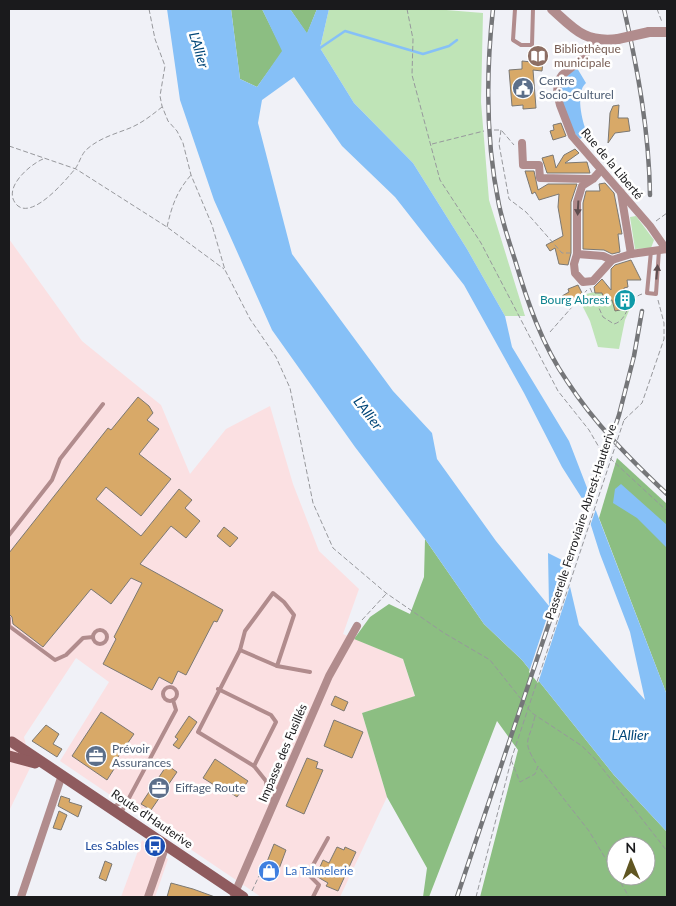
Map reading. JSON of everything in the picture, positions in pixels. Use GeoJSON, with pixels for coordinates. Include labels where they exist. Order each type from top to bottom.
{"type":"FeatureCollection","features":[{"type":"Feature","properties":{"kind":"main road","name":"Route d'Hauterive"},"geometry":{"type":"LineString","coordinates":[[10,747],[57,772],[241,895]]}},
{"type":"Feature","properties":{"kind":"street"},"geometry":{"type":"LineString","coordinates":[[552,9],[579,33],[596,40],[618,39],[649,32],[667,32]]}},
{"type":"Feature","properties":{"kind":"street","name":"Rue de la Liberté"},"geometry":{"type":"LineString","coordinates":[[596,40],[581,60],[562,75],[557,84],[560,105],[572,136],[650,226],[661,250]]}},
{"type":"Feature","properties":{"kind":"street"},"geometry":{"type":"LineString","coordinates":[[522,143],[523,165],[539,164],[540,178],[593,179]]}},
{"type":"Feature","properties":{"kind":"street"},"geometry":{"type":"LineString","coordinates":[[602,170],[582,186],[577,202],[575,272],[583,282],[589,285],[612,260],[631,254],[661,250]]}},
{"type":"Feature","properties":{"kind":"street"},"geometry":{"type":"LineString","coordinates":[[622,193],[631,254]]}},
{"type":"Feature","properties":{"kind":"street"},"geometry":{"type":"LineString","coordinates":[[577,254],[603,256],[612,260]]}},
{"type":"Feature","properties":{"kind":"street","name":"Impasse des Fusillés"},"geometry":{"type":"LineString","coordinates":[[241,895],[274,801],[329,676],[357,626]]}},
{"type":"Feature","properties":{"kind":"street"},"geometry":{"type":"LineString","coordinates":[[21,897],[57,772]]}},
{"type":"Feature","properties":{"kind":"street"},"geometry":{"type":"LineString","coordinates":[[148,897],[166,845]]}},
{"type":"Feature","properties":{"kind":"lane"},"geometry":{"type":"LineString","coordinates":[[515,9],[514,40],[521,45],[532,45],[533,9]]}},
{"type":"Feature","properties":{"kind":"lane"},"geometry":{"type":"LineString","coordinates":[[661,250],[656,294],[647,293],[661,250]]}},
{"type":"Feature","properties":{"kind":"lane"},"geometry":{"type":"LineString","coordinates":[[9,535],[52,480],[60,459],[103,404]]}},
{"type":"Feature","properties":{"kind":"lane"},"geometry":{"type":"LineString","coordinates":[[274,801],[267,796],[265,777],[254,766],[198,732],[218,689],[240,650],[245,632],[273,593],[284,602],[294,615],[278,666]]}},
{"type":"Feature","properties":{"kind":"lane"},"geometry":{"type":"LineString","coordinates":[[9,618],[9,627],[55,660],[66,655],[83,638],[93,637]]}},
{"type":"Feature","properties":{"kind":"lane"},"geometry":{"type":"LineString","coordinates":[[240,650],[278,666],[310,672]]}},
{"type":"Feature","properties":{"kind":"lane"},"geometry":{"type":"LineString","coordinates":[[218,689],[271,715],[276,722],[254,766]]}},
{"type":"Feature","properties":{"kind":"lane"},"geometry":{"type":"LineString","coordinates":[[120,815],[126,800],[176,710],[173,700]]}},
{"type":"Feature","properties":{"kind":"lane"},"geometry":{"type":"LineString","coordinates":[[110,808],[126,800]]}},
{"type":"Feature","properties":{"kind":"lane"},"geometry":{"type":"LineString","coordinates":[[314,897],[319,885],[308,874],[328,838]]}},
{"type":"Feature","properties":{"kind":"path"},"geometry":{"type":"LineString","coordinates":[[149,9],[155,38],[165,66],[160,96],[162,106],[168,120],[177,131],[183,143],[192,175],[212,225],[225,270],[250,319],[276,357],[290,388],[308,478],[321,526],[333,548],[386,593],[444,634],[490,660],[535,716],[582,746],[595,759],[667,851]]}},
{"type":"Feature","properties":{"kind":"path"},"geometry":{"type":"LineString","coordinates":[[407,9],[412,28],[412,75],[432,144],[440,180],[481,242],[558,391],[589,430],[600,449],[667,511]]}},
{"type":"Feature","properties":{"kind":"path"},"geometry":{"type":"LineString","coordinates":[[656,9],[667,32]]}},
{"type":"Feature","properties":{"kind":"path"},"geometry":{"type":"LineString","coordinates":[[43,158],[18,175],[13,183],[12,199],[17,206],[24,209],[34,207],[42,202],[76,168],[85,151],[111,134],[132,127],[151,116],[162,106]]}},
{"type":"Feature","properties":{"kind":"path"},"geometry":{"type":"LineString","coordinates":[[494,130],[501,130],[523,155]]}},
{"type":"Feature","properties":{"kind":"path"},"geometry":{"type":"LineString","coordinates":[[501,130],[499,144],[509,199],[526,212],[562,253],[577,254]]}},
{"type":"Feature","properties":{"kind":"path"},"geometry":{"type":"LineString","coordinates":[[432,144],[484,131]]}},
{"type":"Feature","properties":{"kind":"path"},"geometry":{"type":"LineString","coordinates":[[9,146],[76,168],[167,227],[225,270]]}},
{"type":"Feature","properties":{"kind":"path"},"geometry":{"type":"LineString","coordinates":[[167,227],[172,202],[179,189],[192,175]]}},
{"type":"Feature","properties":{"kind":"path"},"geometry":{"type":"LineString","coordinates":[[650,226],[667,213]]}},
{"type":"Feature","properties":{"kind":"path"},"geometry":{"type":"LineString","coordinates":[[550,332],[589,285],[603,317],[614,324],[623,319],[632,299],[640,294],[647,293]]}},
{"type":"Feature","properties":{"kind":"path","name":"Passerelle Ferroviaire Abrest-Hauterive"},"geometry":{"type":"LineString","coordinates":[[476,897],[511,760],[624,420],[642,402],[664,339],[664,323],[656,294]]}},
{"type":"Feature","properties":{"kind":"path"},"geometry":{"type":"LineString","coordinates":[[357,626],[386,593]]}},
{"type":"Feature","properties":{"kind":"path"},"geometry":{"type":"LineString","coordinates":[[535,716],[527,740],[527,748],[538,766],[589,831],[606,859]]}},
{"type":"Feature","properties":{"kind":"path"},"geometry":{"type":"LineString","coordinates":[[511,760],[520,782],[535,774],[538,766]]}},
{"type":"Feature","properties":{"kind":"path"},"geometry":{"type":"LineString","coordinates":[[241,895],[259,876]]}},
{"type":"Feature","properties":{"kind":"path"},"geometry":{"type":"LineString","coordinates":[[622,886],[629,897]]}},
{"type":"Feature","properties":{"kind":"shaded area"},"geometry":{"type":"Polygon","coordinates":[[[9,239],[82,341],[161,405],[190,474],[226,429],[270,406],[293,484],[319,551],[359,589],[343,634],[403,659],[415,697],[362,713],[387,797],[340,897],[261,897],[60,761],[109,682],[76,658],[24,737],[31,766],[9,811],[9,239]]]}},
{"type":"Feature","properties":{"kind":"shaded area"},"geometry":{"type":"Polygon","coordinates":[[[142,840],[168,859],[155,897],[121,897],[142,840]]]}},
{"type":"Feature","properties":{"kind":"green space"},"geometry":{"type":"Polygon","coordinates":[[[231,9],[262,9],[283,51],[257,87],[240,79],[231,9]]]}},
{"type":"Feature","properties":{"kind":"green space"},"geometry":{"type":"Polygon","coordinates":[[[290,9],[317,9],[307,34],[290,9]]]}},
{"type":"Feature","properties":{"kind":"green space"},"geometry":{"type":"Polygon","coordinates":[[[329,9],[434,9],[483,13],[481,102],[489,200],[525,316],[505,316],[467,249],[413,163],[354,103],[320,48],[329,9]]]}},
{"type":"Feature","properties":{"kind":"green space"},"geometry":{"type":"Polygon","coordinates":[[[636,216],[654,240],[651,248],[635,249],[630,217],[636,216]]]}},
{"type":"Feature","properties":{"kind":"green space"},"geometry":{"type":"Polygon","coordinates":[[[602,293],[604,300],[612,300],[615,311],[625,309],[624,301],[634,299],[625,320],[619,349],[598,347],[590,321],[580,301],[586,294],[602,293]]]}},
{"type":"Feature","properties":{"kind":"green space"},"geometry":{"type":"Polygon","coordinates":[[[617,458],[667,504],[667,695],[599,518],[617,458]]]}},
{"type":"Feature","properties":{"kind":"green space"},"geometry":{"type":"Polygon","coordinates":[[[425,539],[484,624],[522,660],[614,775],[667,832],[667,897],[480,897],[518,750],[497,721],[429,897],[423,897],[427,868],[387,797],[362,713],[415,696],[403,659],[354,639],[370,617],[389,604],[410,614],[424,577],[425,539]]]}},
{"type":"Feature","properties":{"kind":"water","name":"L'Allier"},"geometry":{"type":"Polygon","coordinates":[[[167,9],[231,9],[240,79],[257,87],[282,51],[262,9],[290,9],[307,33],[317,9],[329,9],[320,48],[354,103],[413,163],[467,249],[505,316],[512,347],[569,441],[667,695],[667,832],[614,775],[522,660],[484,624],[425,539],[355,447],[272,330],[214,200],[180,100],[167,9]],[[294,77],[262,100],[258,123],[292,254],[393,391],[432,433],[437,459],[496,541],[549,606],[548,553],[564,561],[579,625],[645,700],[630,632],[600,554],[583,500],[562,467],[524,393],[464,285],[395,197],[342,146],[294,77]]]}},
{"type":"Feature","properties":{"kind":"water"},"geometry":{"type":"Polygon","coordinates":[[[577,68],[586,83],[580,100],[587,133],[580,139],[571,127],[564,112],[560,88],[561,80],[577,68]]]}},
{"type":"Feature","properties":{"kind":"water"},"geometry":{"type":"Polygon","coordinates":[[[621,484],[667,525],[667,548],[637,518],[613,503],[615,489],[621,484]]]}},
{"type":"Feature","properties":{"kind":"pier"},"geometry":{"type":"Polygon","coordinates":[[[590,487],[597,506],[589,529],[583,507],[590,487]]]}},
{"type":"Feature","properties":{"kind":"pier"},"geometry":{"type":"Polygon","coordinates":[[[566,560],[571,583],[538,683],[529,672],[566,560]]]}},
{"type":"Feature","properties":{"kind":"building","name":"Centre Socio-Culturel"},"geometry":{"type":"Polygon","coordinates":[[[534,49],[544,50],[542,71],[533,70],[536,108],[523,109],[523,105],[512,106],[509,70],[522,69],[522,61],[532,62],[534,49]]]}},
{"type":"Feature","properties":{"kind":"building"},"geometry":{"type":"Polygon","coordinates":[[[619,105],[618,118],[628,118],[630,131],[615,133],[608,143],[610,113],[613,106],[619,105]]]}},
{"type":"Feature","properties":{"kind":"building"},"geometry":{"type":"Polygon","coordinates":[[[561,123],[566,136],[553,140],[550,131],[554,130],[553,125],[561,123]]]}},
{"type":"Feature","properties":{"kind":"building"},"geometry":{"type":"Polygon","coordinates":[[[575,149],[579,153],[565,163],[587,162],[590,173],[547,173],[542,158],[553,155],[556,168],[564,155],[575,149]]]}},
{"type":"Feature","properties":{"kind":"building"},"geometry":{"type":"Polygon","coordinates":[[[525,171],[534,171],[538,190],[548,184],[577,184],[571,202],[571,253],[568,265],[559,264],[555,248],[550,251],[546,245],[563,236],[558,207],[559,194],[539,200],[535,192],[532,194],[525,171]]]}},
{"type":"Feature","properties":{"kind":"building"},"geometry":{"type":"Polygon","coordinates":[[[605,183],[614,193],[622,234],[618,234],[620,252],[612,254],[604,250],[583,249],[583,203],[586,191],[600,191],[599,184],[605,183]]]}},
{"type":"Feature","properties":{"kind":"building"},"geometry":{"type":"Polygon","coordinates":[[[631,260],[641,280],[627,280],[628,287],[624,288],[625,309],[615,311],[612,300],[604,300],[602,293],[595,293],[594,287],[602,279],[611,290],[611,269],[615,265],[631,260]]]}},
{"type":"Feature","properties":{"kind":"building"},"geometry":{"type":"Polygon","coordinates":[[[578,285],[582,293],[567,304],[562,296],[569,292],[568,289],[578,285]]]}},
{"type":"Feature","properties":{"kind":"building"},"geometry":{"type":"Polygon","coordinates":[[[138,397],[149,406],[153,413],[147,420],[159,429],[139,454],[171,479],[141,516],[106,487],[96,499],[141,536],[179,489],[192,500],[185,508],[200,521],[186,538],[171,526],[140,564],[223,610],[217,622],[214,621],[186,675],[178,671],[172,684],[159,677],[152,690],[103,664],[116,639],[114,637],[142,583],[131,578],[111,604],[91,589],[43,647],[13,624],[12,617],[9,614],[9,553],[108,428],[111,430],[138,397]]]}},
{"type":"Feature","properties":{"kind":"building"},"geometry":{"type":"Polygon","coordinates":[[[224,527],[238,538],[230,547],[217,536],[224,527]]]}},
{"type":"Feature","properties":{"kind":"building"},"geometry":{"type":"Polygon","coordinates":[[[335,696],[348,702],[344,711],[331,705],[335,696]]]}},
{"type":"Feature","properties":{"kind":"building"},"geometry":{"type":"Polygon","coordinates":[[[101,712],[134,734],[111,767],[114,769],[107,780],[72,756],[101,712]]]}},
{"type":"Feature","properties":{"kind":"building"},"geometry":{"type":"Polygon","coordinates":[[[189,716],[197,722],[179,749],[173,745],[178,739],[175,737],[189,716]]]}},
{"type":"Feature","properties":{"kind":"building"},"geometry":{"type":"Polygon","coordinates":[[[334,720],[363,732],[352,758],[324,746],[334,720]]]}},
{"type":"Feature","properties":{"kind":"building"},"geometry":{"type":"Polygon","coordinates":[[[46,725],[59,734],[53,744],[62,749],[57,757],[32,741],[46,725]]]}},
{"type":"Feature","properties":{"kind":"building"},"geometry":{"type":"Polygon","coordinates":[[[307,758],[318,762],[316,768],[323,770],[304,814],[286,806],[307,758]]]}},
{"type":"Feature","properties":{"kind":"building"},"geometry":{"type":"Polygon","coordinates":[[[215,759],[248,781],[237,797],[203,778],[215,759]]]}},
{"type":"Feature","properties":{"kind":"building","name":"Eiffage Route"},"geometry":{"type":"Polygon","coordinates":[[[167,765],[177,772],[151,810],[141,804],[167,765]]]}},
{"type":"Feature","properties":{"kind":"building"},"geometry":{"type":"Polygon","coordinates":[[[61,796],[70,799],[69,802],[82,806],[78,817],[58,806],[61,796]]]}},
{"type":"Feature","properties":{"kind":"building"},"geometry":{"type":"Polygon","coordinates":[[[59,811],[67,815],[61,830],[53,828],[59,811]]]}},
{"type":"Feature","properties":{"kind":"building"},"geometry":{"type":"Polygon","coordinates":[[[274,844],[286,850],[276,877],[263,872],[274,844]]]}},
{"type":"Feature","properties":{"kind":"building"},"geometry":{"type":"Polygon","coordinates":[[[337,847],[344,850],[345,847],[356,852],[338,891],[326,886],[328,883],[316,876],[323,860],[329,863],[337,847]]]}},
{"type":"Feature","properties":{"kind":"building"},"geometry":{"type":"Polygon","coordinates":[[[105,861],[112,864],[106,881],[99,878],[105,861]]]}},
{"type":"Feature","properties":{"kind":"building"},"geometry":{"type":"Polygon","coordinates":[[[171,883],[193,889],[215,897],[167,897],[171,883]]]}},
{"type":"Feature","properties":{"kind":"waterway"},"geometry":{"type":"LineString","coordinates":[[320,48],[345,31],[423,54],[449,46],[457,40]]}},
{"type":"Feature","properties":{"kind":"railway"},"geometry":{"type":"LineString","coordinates":[[493,9],[488,83],[492,157],[502,219],[530,307],[550,353],[578,397],[614,440],[667,494]]}},
{"type":"Feature","properties":{"kind":"railway"},"geometry":{"type":"LineString","coordinates":[[624,9],[642,101],[650,195]]}},
{"type":"Feature","properties":{"kind":"railway"},"geometry":{"type":"LineString","coordinates":[[457,897],[619,415],[634,356],[642,311]]}},
{"type":"Feature","properties":{"kind":"place","name":"Bibliothèque municipale"},"geometry":{"type":"Point","coordinates":[538,56]}},
{"type":"Feature","properties":{"kind":"place","name":"Centre Socio-Culturel"},"geometry":{"type":"Point","coordinates":[523,88]}},
{"type":"Feature","properties":{"kind":"place","name":"Bourg Abrest"},"geometry":{"type":"Point","coordinates":[625,300]}},
{"type":"Feature","properties":{"kind":"place","name":"Prévoir Assurances"},"geometry":{"type":"Point","coordinates":[96,756]}},
{"type":"Feature","properties":{"kind":"place","name":"Eiffage Route"},"geometry":{"type":"Point","coordinates":[159,788]}},
{"type":"Feature","properties":{"kind":"place","name":"Les Sables"},"geometry":{"type":"Point","coordinates":[155,846]}},
{"type":"Feature","properties":{"kind":"place","name":"La Talmelerie"},"geometry":{"type":"Point","coordinates":[269,871]}}]}
